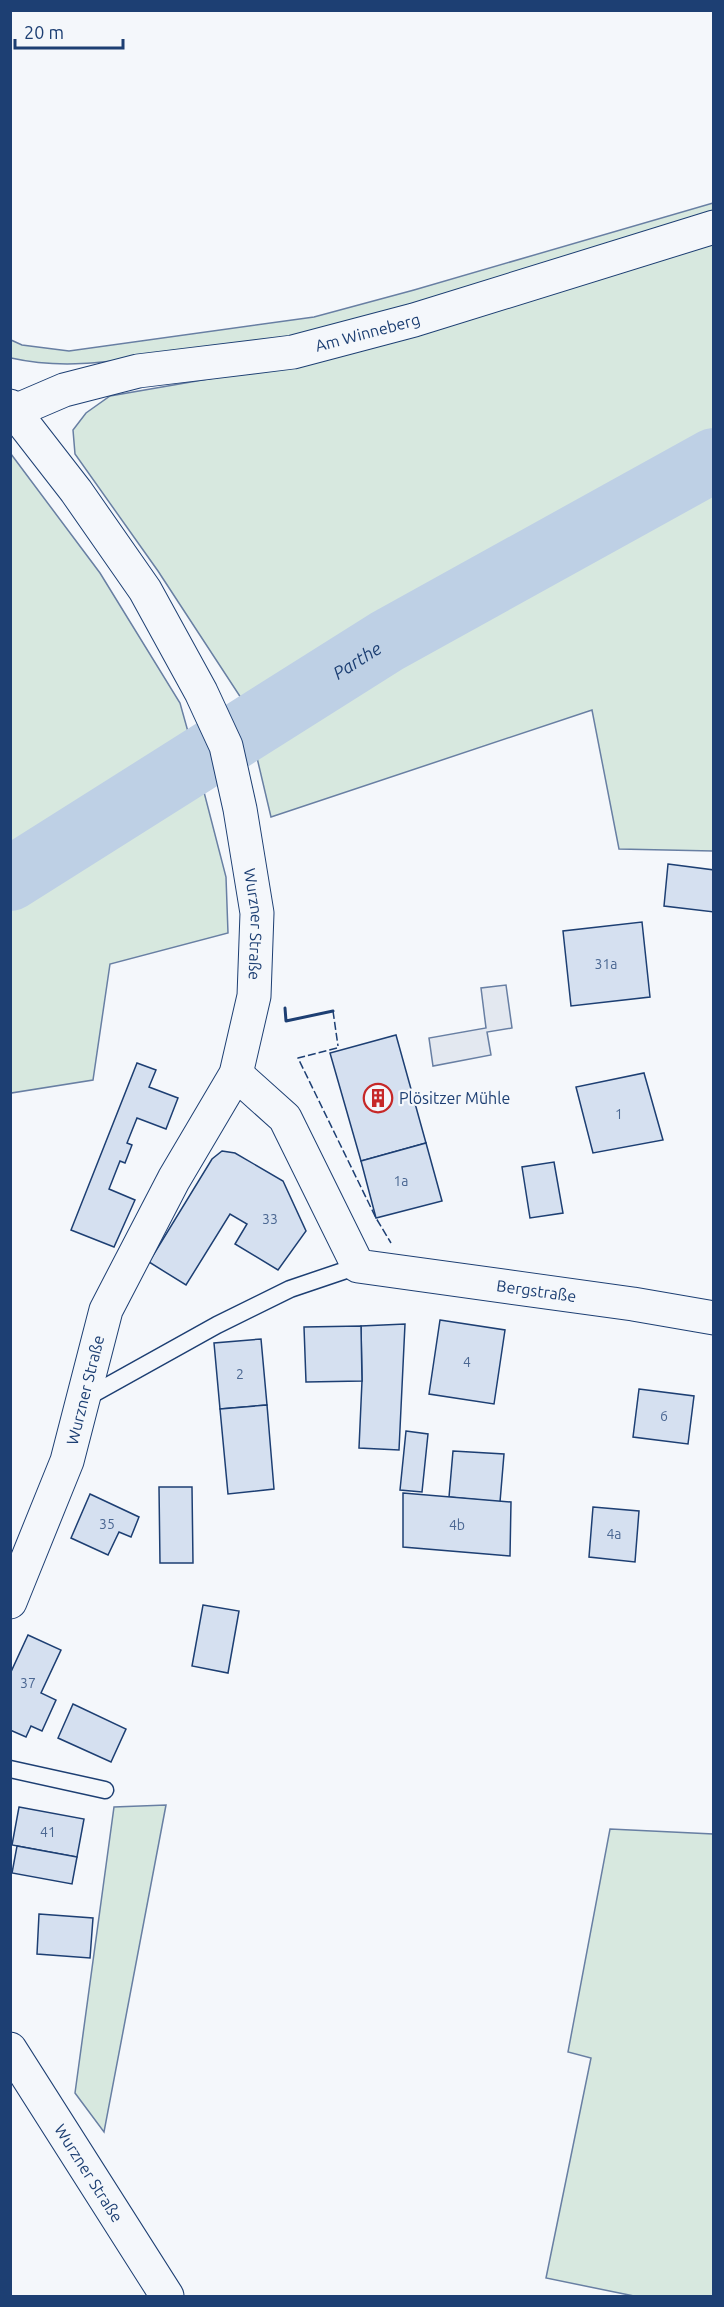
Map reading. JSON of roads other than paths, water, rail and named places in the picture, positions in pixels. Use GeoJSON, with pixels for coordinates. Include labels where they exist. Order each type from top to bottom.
{"type":"FeatureCollection","features":[{"type":"Feature","properties":{"kind":"street","name":"Am Winneberg"},"geometry":{"type":"LineString","coordinates":[[13,408],[64,390],[138,371],[304,349],[414,320],[714,227]]}},
{"type":"Feature","properties":{"kind":"street","name":"Wurzner Straße"},"geometry":{"type":"LineString","coordinates":[[10,1602],[68,1461],[81,1401],[106,1310],[174,1179],[236,1074],[254,996],[257,913],[240,809],[226,747],[201,692],[145,590],[76,491],[13,408]]}},
{"type":"Feature","properties":{"kind":"street"},"geometry":{"type":"LineString","coordinates":[[236,1074],[285,1118],[358,1266]]}},
{"type":"Feature","properties":{"kind":"street","name":"Bergstraße"},"geometry":{"type":"LineString","coordinates":[[358,1266],[633,1304],[714,1318]]}},
{"type":"Feature","properties":{"kind":"street","name":"Wurzner Straße"},"geometry":{"type":"LineString","coordinates":[[10,2049],[167,2296]]}},
{"type":"Feature","properties":{"kind":"lane","name":"Bergstraße"},"geometry":{"type":"LineString","coordinates":[[81,1401],[217,1325],[290,1289],[358,1266]]}},
{"type":"Feature","properties":{"kind":"lane"},"geometry":{"type":"LineString","coordinates":[[10,1769],[105,1790]]}},
{"type":"Feature","properties":{"kind":"waterway","name":"Parthe"},"geometry":{"type":"LineString","coordinates":[[10,879],[387,641],[714,460]]}},
{"type":"Feature","properties":{"kind":"place","name":"Plösitzer Mühle"},"geometry":{"type":"Point","coordinates":[378,1098]}}]}
